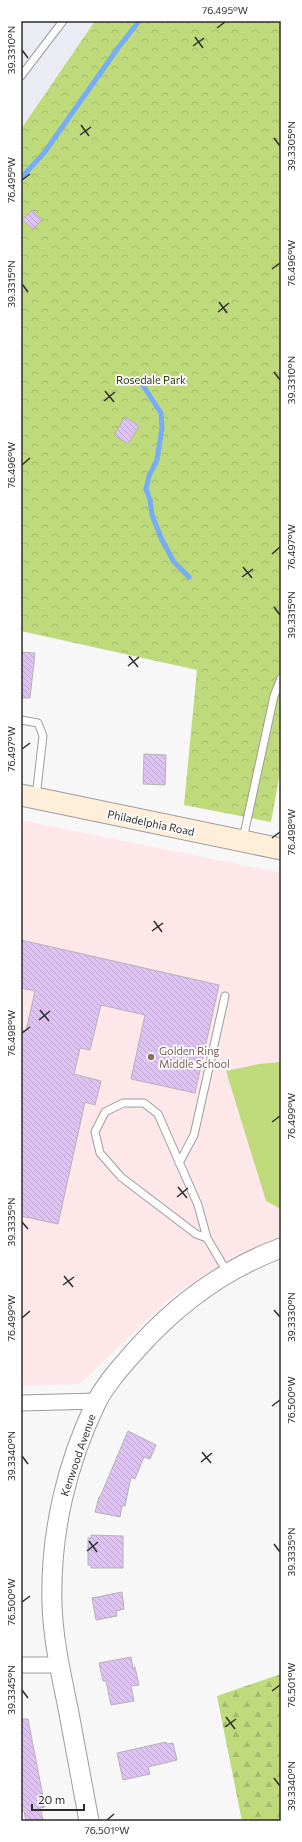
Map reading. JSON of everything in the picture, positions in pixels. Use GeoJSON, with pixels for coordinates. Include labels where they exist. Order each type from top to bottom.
{"type":"FeatureCollection","features":[{"type":"Feature","properties":{"kind":"main road","name":"Philadelphia Road"},"geometry":{"type":"LineString","coordinates":[[29,797],[281,850]]}},
{"type":"Feature","properties":{"kind":"street","name":"Kenwood Avenue"},"geometry":{"type":"LineString","coordinates":[[89,1821],[59,1665],[54,1632],[52,1604],[53,1553],[56,1531],[69,1476],[82,1439],[98,1401],[109,1382],[149,1335],[186,1302],[227,1272],[281,1248]]}},
{"type":"Feature","properties":{"kind":"street"},"geometry":{"type":"LineString","coordinates":[[21,1403],[98,1401]]}},
{"type":"Feature","properties":{"kind":"street"},"geometry":{"type":"LineString","coordinates":[[21,1665],[59,1665]]}},
{"type":"Feature","properties":{"kind":"lane"},"geometry":{"type":"LineString","coordinates":[[21,76],[63,21]]}},
{"type":"Feature","properties":{"kind":"lane"},"geometry":{"type":"LineString","coordinates":[[242,842],[274,696],[281,678]]}},
{"type":"Feature","properties":{"kind":"lane"},"geometry":{"type":"LineString","coordinates":[[21,720],[38,723],[43,736],[29,797]]}},
{"type":"Feature","properties":{"kind":"lane"},"geometry":{"type":"LineString","coordinates":[[179,1163],[194,1135],[225,996]]}},
{"type":"Feature","properties":{"kind":"lane"},"geometry":{"type":"LineString","coordinates":[[207,1238],[196,1234],[121,1178],[100,1153],[95,1132],[105,1112],[123,1103],[144,1103],[158,1114],[198,1205],[207,1238],[227,1272]]}},
{"type":"Feature","properties":{"kind":"shaded area"},"geometry":{"type":"Polygon","coordinates":[[[21,21],[95,21],[21,129],[21,21]]]}},
{"type":"Feature","properties":{"kind":"shaded area","name":"Golden Ring Middle School"},"geometry":{"type":"Polygon","coordinates":[[[21,820],[281,873],[281,1241],[234,1256],[171,1297],[80,1384],[21,1386],[21,820]]]}},
{"type":"Feature","properties":{"kind":"green space","name":"Rosedale Park"},"geometry":{"type":"Polygon","coordinates":[[[95,21],[281,21],[281,767],[271,822],[184,805],[197,670],[21,631],[21,129],[95,21]]]}},
{"type":"Feature","properties":{"kind":"green space"},"geometry":{"type":"Polygon","coordinates":[[[281,1062],[281,1209],[266,1201],[226,1071],[259,1064],[281,1062]]]}},
{"type":"Feature","properties":{"kind":"green space"},"geometry":{"type":"Polygon","coordinates":[[[281,1674],[281,1821],[242,1821],[217,1696],[281,1674]]]}},
{"type":"Feature","properties":{"kind":"building"},"geometry":{"type":"Polygon","coordinates":[[[32,210],[42,220],[33,229],[22,220],[32,210]]]}},
{"type":"Feature","properties":{"kind":"building"},"geometry":{"type":"Polygon","coordinates":[[[125,417],[139,426],[128,444],[114,435],[125,417]]]}},
{"type":"Feature","properties":{"kind":"building"},"geometry":{"type":"Polygon","coordinates":[[[21,652],[35,653],[30,698],[21,698],[21,652]]]}},
{"type":"Feature","properties":{"kind":"building"},"geometry":{"type":"Polygon","coordinates":[[[144,754],[166,755],[165,785],[143,784],[144,754]]]}},
{"type":"Feature","properties":{"kind":"building"},"geometry":{"type":"Polygon","coordinates":[[[21,940],[219,985],[195,1093],[131,1079],[145,1015],[101,1005],[90,1050],[80,1048],[74,1074],[101,1081],[95,1105],[85,1102],[58,1224],[21,1216],[21,1030],[26,1031],[35,991],[21,988],[21,940]]]}},
{"type":"Feature","properties":{"kind":"building"},"geometry":{"type":"Polygon","coordinates":[[[128,1431],[156,1445],[150,1459],[144,1457],[135,1479],[131,1477],[125,1506],[122,1506],[120,1517],[95,1512],[99,1497],[128,1431]]]}},
{"type":"Feature","properties":{"kind":"building"},"geometry":{"type":"Polygon","coordinates":[[[91,1535],[123,1536],[123,1568],[91,1568],[91,1565],[88,1565],[88,1538],[91,1538],[91,1535]]]}},
{"type":"Feature","properties":{"kind":"building"},"geometry":{"type":"Polygon","coordinates":[[[122,1592],[124,1609],[116,1611],[117,1616],[96,1620],[92,1598],[122,1592]]]}},
{"type":"Feature","properties":{"kind":"building"},"geometry":{"type":"Polygon","coordinates":[[[131,1657],[139,1685],[131,1686],[134,1701],[111,1705],[106,1681],[103,1681],[99,1663],[131,1657]]]}},
{"type":"Feature","properties":{"kind":"building"},"geometry":{"type":"Polygon","coordinates":[[[21,1719],[28,1719],[45,1807],[40,1808],[43,1819],[35,1821],[26,1821],[24,1811],[21,1810],[21,1719]]]}},
{"type":"Feature","properties":{"kind":"building"},"geometry":{"type":"Polygon","coordinates":[[[166,1742],[167,1744],[173,1743],[177,1760],[148,1767],[150,1774],[123,1780],[117,1753],[166,1742]]]}},
{"type":"Feature","properties":{"kind":"waterway"},"geometry":{"type":"LineString","coordinates":[[21,178],[44,153],[118,48],[139,21]]}},
{"type":"Feature","properties":{"kind":"waterway"},"geometry":{"type":"LineString","coordinates":[[140,381],[161,413],[162,428],[157,460],[149,476],[146,489],[150,500],[152,515],[162,540],[174,562],[189,577]]}},
{"type":"Feature","properties":{"kind":"place","name":"Golden Ring Middle School"},"geometry":{"type":"Point","coordinates":[151,1057]}}]}
